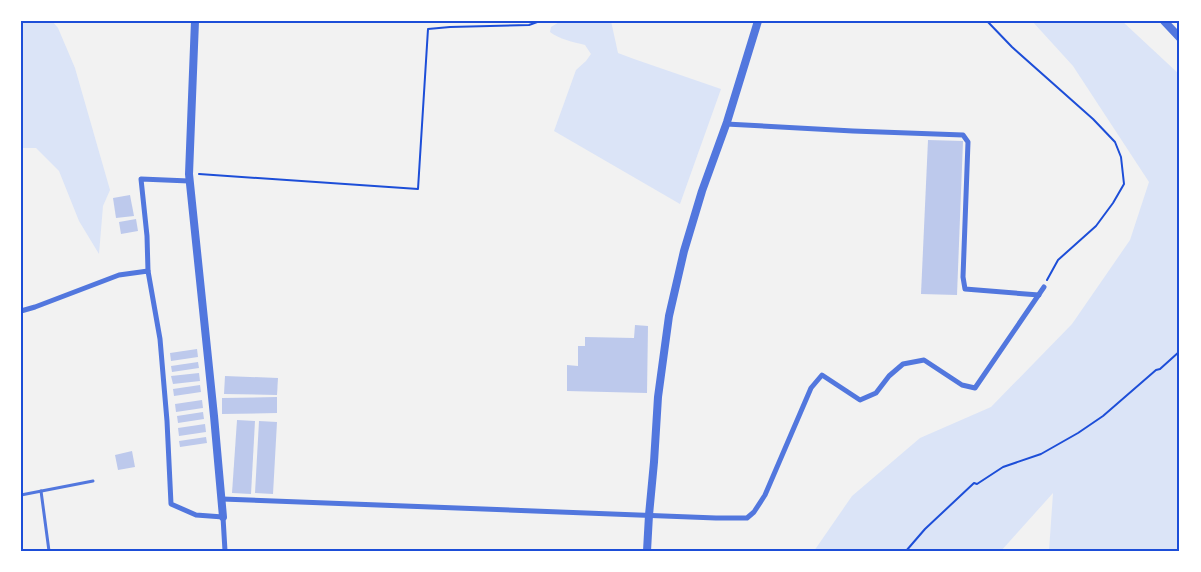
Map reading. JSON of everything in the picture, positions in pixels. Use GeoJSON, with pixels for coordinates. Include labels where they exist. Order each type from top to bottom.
{"type":"FeatureCollection","features":[{"type":"Feature","properties":{"kind":"street"},"geometry":{"type":"LineString","coordinates":[[195,21],[189,177],[222,499],[225,551]]}},
{"type":"Feature","properties":{"kind":"street"},"geometry":{"type":"LineString","coordinates":[[647,551],[648,515],[654,462],[658,397],[669,316],[684,251],[702,191],[726,124],[758,21]]}},
{"type":"Feature","properties":{"kind":"street"},"geometry":{"type":"LineString","coordinates":[[1164,21],[1180,38]]}},
{"type":"Feature","properties":{"kind":"street"},"geometry":{"type":"LineString","coordinates":[[726,124],[853,131],[963,134],[968,142],[963,277],[965,289],[1039,295]]}},
{"type":"Feature","properties":{"kind":"street"},"geometry":{"type":"LineString","coordinates":[[189,177],[141,179],[147,236],[148,271],[160,339],[167,421],[171,504],[196,515],[223,517]]}},
{"type":"Feature","properties":{"kind":"street"},"geometry":{"type":"LineString","coordinates":[[21,311],[119,275],[148,271]]}},
{"type":"Feature","properties":{"kind":"street"},"geometry":{"type":"LineString","coordinates":[[222,499],[747,518],[754,512],[765,495],[811,388],[822,375],[860,400],[876,393],[889,376],[903,364],[924,360],[962,385],[975,388],[1044,287]]}},
{"type":"Feature","properties":{"kind":"lane"},"geometry":{"type":"LineString","coordinates":[[21,495],[93,481]]}},
{"type":"Feature","properties":{"kind":"lane"},"geometry":{"type":"LineString","coordinates":[[41,491],[49,551]]}},
{"type":"Feature","properties":{"kind":"path"},"geometry":{"type":"LineString","coordinates":[[189,177],[418,189],[428,29],[528,26],[540,21]]}},
{"type":"Feature","properties":{"kind":"path"},"geometry":{"type":"LineString","coordinates":[[987,21],[1012,47],[1093,119],[1115,142],[1121,157],[1124,184],[1117,197],[1096,226],[1058,260],[1044,287]]}},
{"type":"Feature","properties":{"kind":"path"},"geometry":{"type":"LineString","coordinates":[[906,551],[925,528],[974,483],[977,484],[1003,467],[1042,454],[1078,433],[1103,416],[1180,350]]}},
{"type":"Feature","properties":{"kind":"shaded area"},"geometry":{"type":"Polygon","coordinates":[[[21,21],[52,21],[58,28],[75,68],[110,190],[103,206],[99,254],[79,221],[59,171],[36,148],[21,148],[21,21]]]}},
{"type":"Feature","properties":{"kind":"shaded area"},"geometry":{"type":"Polygon","coordinates":[[[561,21],[611,21],[618,53],[721,89],[680,204],[554,131],[576,70],[591,54],[585,45],[550,32],[551,27],[561,21]]]}},
{"type":"Feature","properties":{"kind":"shaded area"},"geometry":{"type":"Polygon","coordinates":[[[1032,21],[1122,21],[1180,75],[1180,551],[1049,551],[1053,493],[1001,551],[814,551],[852,496],[920,438],[991,407],[1072,324],[1130,240],[1149,182],[1073,66],[1032,21]]]}},
{"type":"Feature","properties":{"kind":"building"},"geometry":{"type":"Polygon","coordinates":[[[928,140],[963,141],[957,295],[921,294],[928,140]]]}},
{"type":"Feature","properties":{"kind":"building"},"geometry":{"type":"Polygon","coordinates":[[[130,195],[134,216],[116,218],[113,198],[130,195]]]}},
{"type":"Feature","properties":{"kind":"building"},"geometry":{"type":"Polygon","coordinates":[[[136,219],[138,231],[121,234],[119,222],[136,219]]]}},
{"type":"Feature","properties":{"kind":"building"},"geometry":{"type":"Polygon","coordinates":[[[635,325],[648,326],[647,393],[567,391],[567,365],[578,366],[578,346],[585,346],[585,337],[634,338],[635,325]]]}},
{"type":"Feature","properties":{"kind":"building"},"geometry":{"type":"Polygon","coordinates":[[[197,349],[198,357],[171,361],[170,353],[197,349]]]}},
{"type":"Feature","properties":{"kind":"building"},"geometry":{"type":"Polygon","coordinates":[[[198,362],[199,368],[172,372],[171,366],[198,362]]]}},
{"type":"Feature","properties":{"kind":"building"},"geometry":{"type":"Polygon","coordinates":[[[199,373],[200,381],[173,384],[171,376],[199,373]]]}},
{"type":"Feature","properties":{"kind":"building"},"geometry":{"type":"Polygon","coordinates":[[[225,376],[278,378],[277,395],[224,394],[225,376]]]}},
{"type":"Feature","properties":{"kind":"building"},"geometry":{"type":"Polygon","coordinates":[[[200,385],[201,392],[174,396],[173,389],[200,385]]]}},
{"type":"Feature","properties":{"kind":"building"},"geometry":{"type":"Polygon","coordinates":[[[277,397],[277,413],[222,414],[222,398],[277,397]]]}},
{"type":"Feature","properties":{"kind":"building"},"geometry":{"type":"Polygon","coordinates":[[[202,400],[203,408],[176,412],[175,404],[202,400]]]}},
{"type":"Feature","properties":{"kind":"building"},"geometry":{"type":"Polygon","coordinates":[[[203,412],[204,419],[178,423],[177,416],[203,412]]]}},
{"type":"Feature","properties":{"kind":"building"},"geometry":{"type":"Polygon","coordinates":[[[237,420],[255,421],[251,494],[232,493],[237,420]]]}},
{"type":"Feature","properties":{"kind":"building"},"geometry":{"type":"Polygon","coordinates":[[[259,421],[277,422],[273,494],[255,493],[259,421]]]}},
{"type":"Feature","properties":{"kind":"building"},"geometry":{"type":"Polygon","coordinates":[[[205,424],[206,432],[179,436],[178,428],[205,424]]]}},
{"type":"Feature","properties":{"kind":"building"},"geometry":{"type":"Polygon","coordinates":[[[206,437],[207,443],[180,447],[179,441],[206,437]]]}},
{"type":"Feature","properties":{"kind":"building"},"geometry":{"type":"Polygon","coordinates":[[[132,451],[135,467],[118,470],[115,455],[132,451]]]}}]}
